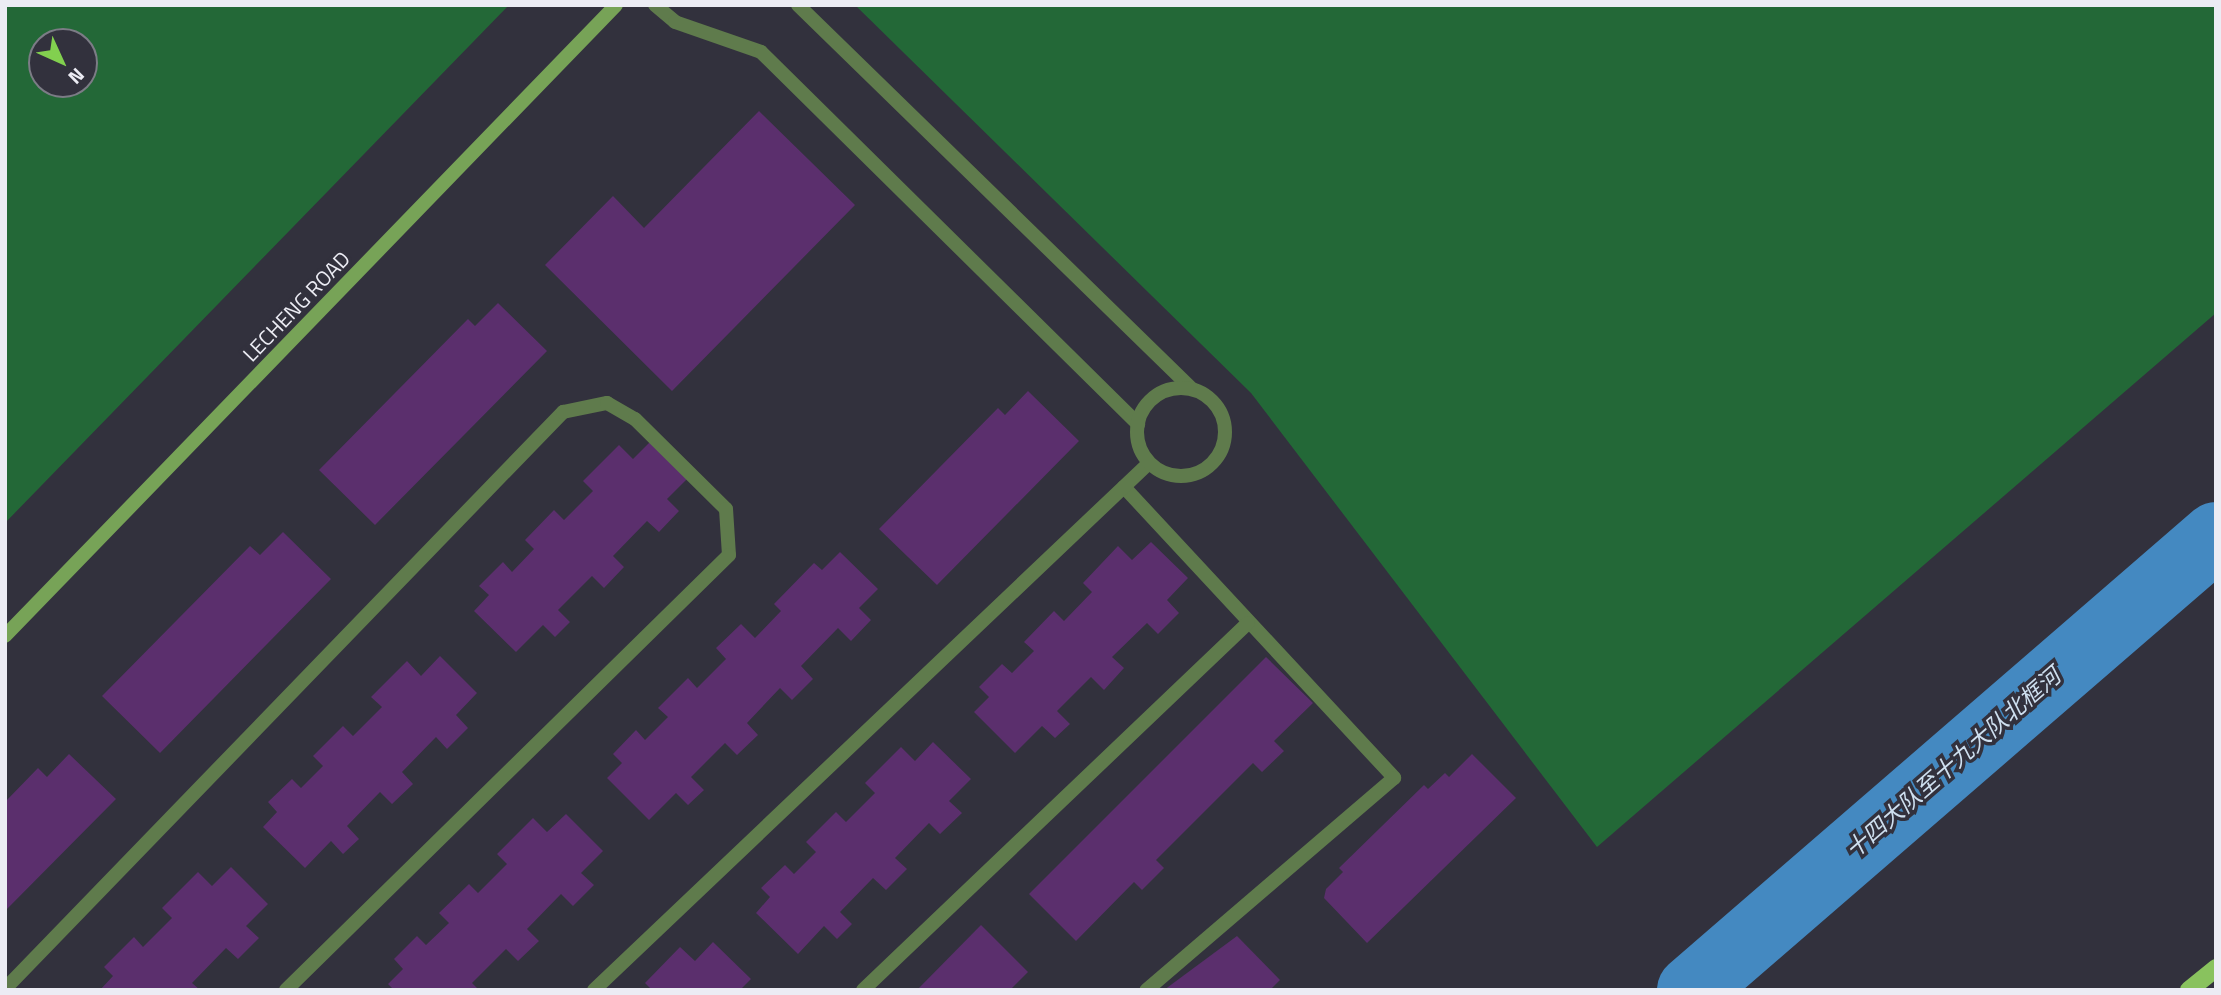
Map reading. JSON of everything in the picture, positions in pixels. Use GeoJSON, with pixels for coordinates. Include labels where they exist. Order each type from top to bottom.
{"type":"FeatureCollection","features":[{"type":"Feature","properties":{"kind":"main road"},"geometry":{"type":"LineString","coordinates":[[2189,990],[2216,968]]}},
{"type":"Feature","properties":{"kind":"street","name":"LECHENG ROAD"},"geometry":{"type":"LineString","coordinates":[[5,636],[616,5]]}},
{"type":"Feature","properties":{"kind":"street"},"geometry":{"type":"LineString","coordinates":[[655,5],[675,22],[761,52],[1138,424],[1149,463],[1176,476],[1191,475],[1216,459],[1223,446],[1222,417],[1215,404],[1191,388],[797,5]]}},
{"type":"Feature","properties":{"kind":"street"},"geometry":{"type":"LineString","coordinates":[[1138,424],[1151,399],[1191,388]]}},
{"type":"Feature","properties":{"kind":"street"},"geometry":{"type":"LineString","coordinates":[[5,989],[563,412],[607,402],[635,419],[726,509],[729,555],[286,990]]}},
{"type":"Feature","properties":{"kind":"street"},"geometry":{"type":"LineString","coordinates":[[594,990],[1149,463]]}},
{"type":"Feature","properties":{"kind":"street"},"geometry":{"type":"LineString","coordinates":[[1124,487],[1394,778],[1147,990]]}},
{"type":"Feature","properties":{"kind":"street"},"geometry":{"type":"LineString","coordinates":[[863,990],[1248,623]]}},
{"type":"Feature","properties":{"kind":"green space"},"geometry":{"type":"Polygon","coordinates":[[[5,5],[509,5],[5,523],[5,5]]]}},
{"type":"Feature","properties":{"kind":"green space"},"geometry":{"type":"Polygon","coordinates":[[[855,5],[2216,5],[2216,313],[1597,847],[1251,393],[855,5]]]}},
{"type":"Feature","properties":{"kind":"building"},"geometry":{"type":"Polygon","coordinates":[[[759,111],[855,205],[672,391],[545,265],[613,196],[644,228],[759,111]]]}},
{"type":"Feature","properties":{"kind":"building"},"geometry":{"type":"Polygon","coordinates":[[[498,303],[547,351],[375,525],[319,470],[468,319],[475,326],[498,303]]]}},
{"type":"Feature","properties":{"kind":"building"},"geometry":{"type":"Polygon","coordinates":[[[1028,391],[1079,441],[937,585],[879,529],[998,408],[1005,415],[1028,391]]]}},
{"type":"Feature","properties":{"kind":"building"},"geometry":{"type":"Polygon","coordinates":[[[652,440],[689,477],[667,499],[679,511],[659,532],[647,521],[613,556],[624,567],[604,588],[592,576],[558,610],[570,622],[555,637],[543,625],[516,652],[474,611],[489,595],[479,586],[503,562],[512,572],[534,549],[525,540],[554,510],[564,520],[593,491],[583,481],[619,445],[633,459],[652,440]]]}},
{"type":"Feature","properties":{"kind":"building"},"geometry":{"type":"Polygon","coordinates":[[[283,532],[331,579],[160,753],[102,696],[250,546],[260,555],[283,532]]]}},
{"type":"Feature","properties":{"kind":"building"},"geometry":{"type":"Polygon","coordinates":[[[1151,542],[1188,578],[1167,600],[1179,613],[1158,634],[1147,623],[1112,657],[1124,668],[1104,690],[1091,677],[1057,711],[1070,724],[1055,738],[1042,726],[1015,753],[974,712],[989,697],[979,687],[1002,664],[1012,673],[1034,651],[1024,642],[1054,611],[1064,621],[1092,592],[1083,583],[1118,546],[1132,560],[1151,542]]]}},
{"type":"Feature","properties":{"kind":"building"},"geometry":{"type":"Polygon","coordinates":[[[840,552],[878,589],[859,608],[871,620],[851,641],[838,628],[801,666],[813,679],[792,700],[780,688],[747,723],[758,735],[737,755],[725,743],[691,777],[704,790],[688,805],[676,793],[649,820],[607,778],[622,763],[613,754],[636,730],[645,740],[668,717],[658,708],[688,678],[697,688],[726,659],[716,648],[741,624],[755,638],[781,611],[774,604],[814,563],[822,570],[840,552]]]}},
{"type":"Feature","properties":{"kind":"building"},"geometry":{"type":"Polygon","coordinates":[[[440,656],[477,693],[456,715],[468,728],[447,749],[436,737],[402,772],[413,784],[392,804],[380,792],[347,826],[359,839],[343,854],[331,841],[305,868],[263,827],[277,812],[268,802],[292,779],[301,788],[323,766],[313,756],[343,726],[353,736],[382,707],[371,697],[407,661],[421,676],[440,656]]]}},
{"type":"Feature","properties":{"kind":"building"},"geometry":{"type":"Polygon","coordinates":[[[1266,657],[1313,703],[1274,741],[1284,751],[1262,772],[1253,763],[1156,860],[1164,868],[1142,890],[1134,882],[1076,941],[1029,894],[1266,657]]]}},
{"type":"Feature","properties":{"kind":"building"},"geometry":{"type":"Polygon","coordinates":[[[933,742],[971,779],[949,801],[962,813],[940,834],[929,823],[895,858],[907,869],[886,890],[873,878],[840,912],[852,924],[837,939],[824,926],[798,954],[756,913],[770,897],[761,888],[785,865],[794,874],[816,852],[806,842],[836,812],[846,822],[875,793],[865,783],[901,747],[915,761],[933,742]]]}},
{"type":"Feature","properties":{"kind":"building"},"geometry":{"type":"Polygon","coordinates":[[[69,754],[116,799],[5,911],[5,802],[38,768],[47,777],[69,754]]]}},
{"type":"Feature","properties":{"kind":"building"},"geometry":{"type":"Polygon","coordinates":[[[1472,754],[1516,798],[1367,943],[1324,898],[1326,889],[1343,872],[1339,868],[1424,785],[1428,789],[1445,773],[1449,777],[1472,754]]]}},
{"type":"Feature","properties":{"kind":"building"},"geometry":{"type":"Polygon","coordinates":[[[566,814],[603,851],[581,873],[594,885],[573,906],[561,894],[527,929],[539,941],[518,961],[506,949],[472,983],[479,990],[394,990],[388,984],[403,969],[394,959],[417,936],[426,945],[449,923],[439,913],[469,884],[478,893],[507,864],[497,854],[533,818],[547,832],[566,814]]]}},
{"type":"Feature","properties":{"kind":"building"},"geometry":{"type":"Polygon","coordinates":[[[231,867],[268,904],[246,926],[259,938],[238,959],[226,948],[192,983],[200,990],[100,990],[113,976],[104,967],[134,937],[143,947],[172,918],[162,908],[198,872],[212,886],[231,867]]]}},
{"type":"Feature","properties":{"kind":"building"},"geometry":{"type":"Polygon","coordinates":[[[981,925],[1028,972],[1010,990],[917,990],[981,925]]]}},
{"type":"Feature","properties":{"kind":"building"},"geometry":{"type":"Polygon","coordinates":[[[1237,936],[1280,980],[1270,990],[1164,990],[1237,936]]]}},
{"type":"Feature","properties":{"kind":"building"},"geometry":{"type":"Polygon","coordinates":[[[713,942],[751,979],[740,990],[652,990],[645,983],[680,947],[695,961],[713,942]]]}},
{"type":"Feature","properties":{"kind":"waterway","name":"十四大队至十九大队北框河"},"geometry":{"type":"LineString","coordinates":[[1691,990],[2216,536]]}}]}
